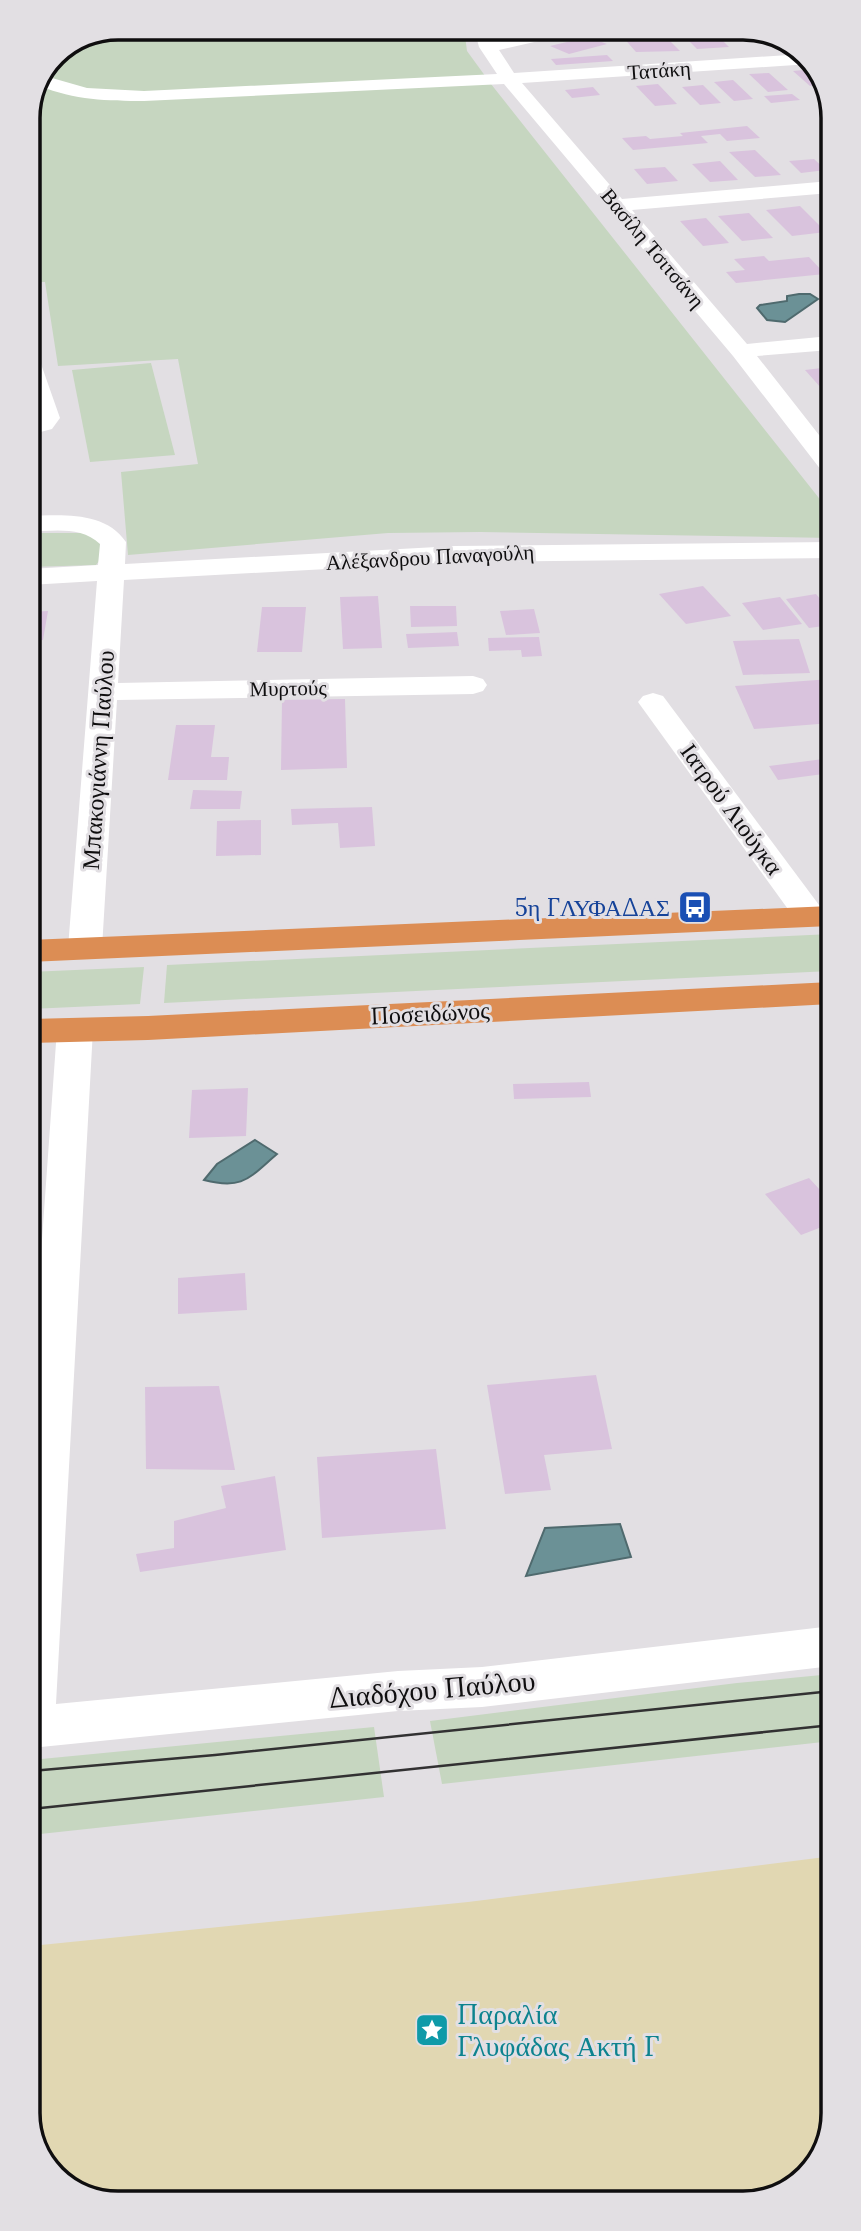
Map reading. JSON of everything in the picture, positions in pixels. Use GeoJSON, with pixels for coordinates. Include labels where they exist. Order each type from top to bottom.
{"type":"FeatureCollection","features":[{"type":"Feature","properties":{"kind":"highway"},"geometry":{"type":"LineString","coordinates":[[40,950],[820,916]]}},
{"type":"Feature","properties":{"kind":"highway","name":"Ποσειδώνος"},"geometry":{"type":"LineString","coordinates":[[40,1031],[821,993]]}},
{"type":"Feature","properties":{"kind":"street","name":"Βασίλη Τσιτσάνη"},"geometry":{"type":"LineString","coordinates":[[486,40],[510,80],[741,351],[821,453]]}},
{"type":"Feature","properties":{"kind":"street","name":"Τατάκη"},"geometry":{"type":"LineString","coordinates":[[49,83],[69,90],[136,95],[510,80],[795,60]]}},
{"type":"Feature","properties":{"kind":"street"},"geometry":{"type":"LineString","coordinates":[[618,205],[821,188]]}},
{"type":"Feature","properties":{"kind":"street"},"geometry":{"type":"LineString","coordinates":[[741,351],[821,344]]}},
{"type":"Feature","properties":{"kind":"street"},"geometry":{"type":"LineString","coordinates":[[40,395],[48,418],[40,425]]}},
{"type":"Feature","properties":{"kind":"street"},"geometry":{"type":"LineString","coordinates":[[40,524],[76,524],[107,534],[114,542],[112,573]]}},
{"type":"Feature","properties":{"kind":"street","name":"Αλέξανδρου Παναγούλη"},"geometry":{"type":"LineString","coordinates":[[40,576],[455,554],[821,550]]}},
{"type":"Feature","properties":{"kind":"street","name":"Μπακογιάννη Παύλου"},"geometry":{"type":"LineString","coordinates":[[85,948],[112,573]]}},
{"type":"Feature","properties":{"kind":"street","name":"Μυρτούς"},"geometry":{"type":"LineString","coordinates":[[104,692],[472,685]]}},
{"type":"Feature","properties":{"kind":"street","name":"Ιατρού Λιούγκα"},"geometry":{"type":"LineString","coordinates":[[653,702],[820,916]]}},
{"type":"Feature","properties":{"kind":"street"},"geometry":{"type":"LineString","coordinates":[[40,1584],[75,1030]]}},
{"type":"Feature","properties":{"kind":"street","name":"Διαδόχου Παύλου"},"geometry":{"type":"LineString","coordinates":[[40,1726],[398,1691],[482,1687],[821,1647]]}},
{"type":"Feature","properties":{"kind":"green space"},"geometry":{"type":"Polygon","coordinates":[[[118,40],[466,40],[467,51],[491,84],[821,501],[821,538],[388,533],[128,555],[121,472],[198,464],[178,359],[58,366],[45,282],[40,282],[40,113],[46,88],[53,75],[75,53],[88,46],[118,40]]]}},
{"type":"Feature","properties":{"kind":"green space"},"geometry":{"type":"Polygon","coordinates":[[[151,363],[175,455],[90,462],[72,370],[151,363]]]}},
{"type":"Feature","properties":{"kind":"green space"},"geometry":{"type":"Polygon","coordinates":[[[40,533],[90,533],[103,541],[105,553],[96,565],[40,567],[40,533]]]}},
{"type":"Feature","properties":{"kind":"green space"},"geometry":{"type":"Polygon","coordinates":[[[821,934],[821,971],[164,1003],[167,965],[821,934]]]}},
{"type":"Feature","properties":{"kind":"green space"},"geometry":{"type":"Polygon","coordinates":[[[144,967],[140,1004],[40,1009],[40,972],[144,967]]]}},
{"type":"Feature","properties":{"kind":"green space"},"geometry":{"type":"Polygon","coordinates":[[[821,1675],[821,1742],[442,1784],[430,1721],[821,1675]]]}},
{"type":"Feature","properties":{"kind":"green space"},"geometry":{"type":"Polygon","coordinates":[[[374,1727],[384,1797],[40,1834],[40,1759],[374,1727]]]}},
{"type":"Feature","properties":{"kind":"sand","name":"Παραλία Γλυφάδας Ακτή Γ"},"geometry":{"type":"Polygon","coordinates":[[[821,1858],[821,2113],[817,2138],[805,2160],[777,2183],[743,2191],[113,2191],[79,2180],[60,2164],[51,2152],[43,2133],[40,2113],[40,1945],[468,1902],[821,1858]]]}},
{"type":"Feature","properties":{"kind":"water"},"geometry":{"type":"Polygon","coordinates":[[[810,294],[818,299],[785,322],[767,320],[757,308],[760,305],[787,301],[787,296],[810,294]]]}},
{"type":"Feature","properties":{"kind":"water"},"geometry":{"type":"Polygon","coordinates":[[[255,1140],[277,1154],[245,1180],[228,1184],[204,1180],[217,1164],[255,1140]]]}},
{"type":"Feature","properties":{"kind":"water"},"geometry":{"type":"Polygon","coordinates":[[[620,1524],[631,1557],[526,1576],[545,1528],[620,1524]]]}},
{"type":"Feature","properties":{"kind":"building"},"geometry":{"type":"Polygon","coordinates":[[[575,40],[596,40],[607,44],[569,54],[550,46],[575,40]]]}},
{"type":"Feature","properties":{"kind":"building"},"geometry":{"type":"Polygon","coordinates":[[[626,40],[669,40],[680,51],[636,52],[626,40]]]}},
{"type":"Feature","properties":{"kind":"building"},"geometry":{"type":"Polygon","coordinates":[[[688,40],[722,40],[729,47],[697,49],[688,40]]]}},
{"type":"Feature","properties":{"kind":"building"},"geometry":{"type":"Polygon","coordinates":[[[607,55],[613,61],[556,65],[551,59],[607,55]]]}},
{"type":"Feature","properties":{"kind":"building"},"geometry":{"type":"Polygon","coordinates":[[[804,70],[814,85],[810,86],[793,71],[804,70]]]}},
{"type":"Feature","properties":{"kind":"building"},"geometry":{"type":"Polygon","coordinates":[[[769,73],[788,90],[768,92],[749,74],[769,73]]]}},
{"type":"Feature","properties":{"kind":"building"},"geometry":{"type":"Polygon","coordinates":[[[733,80],[753,99],[734,101],[714,82],[733,80]]]}},
{"type":"Feature","properties":{"kind":"building"},"geometry":{"type":"Polygon","coordinates":[[[658,84],[677,104],[655,106],[636,86],[658,84]]]}},
{"type":"Feature","properties":{"kind":"building"},"geometry":{"type":"Polygon","coordinates":[[[703,85],[721,103],[700,105],[682,87],[703,85]]]}},
{"type":"Feature","properties":{"kind":"building"},"geometry":{"type":"Polygon","coordinates":[[[593,87],[600,95],[572,98],[565,90],[593,87]]]}},
{"type":"Feature","properties":{"kind":"building"},"geometry":{"type":"Polygon","coordinates":[[[792,94],[800,100],[771,103],[764,96],[792,94]]]}},
{"type":"Feature","properties":{"kind":"building"},"geometry":{"type":"Polygon","coordinates":[[[747,126],[760,138],[727,141],[720,134],[701,136],[708,143],[633,150],[622,138],[683,136],[680,133],[747,126]]]}},
{"type":"Feature","properties":{"kind":"building"},"geometry":{"type":"Polygon","coordinates":[[[755,150],[781,175],[755,177],[729,152],[755,150]]]}},
{"type":"Feature","properties":{"kind":"building"},"geometry":{"type":"Polygon","coordinates":[[[814,159],[821,165],[821,171],[801,173],[789,161],[814,159]]]}},
{"type":"Feature","properties":{"kind":"building"},"geometry":{"type":"Polygon","coordinates":[[[720,161],[738,180],[710,182],[692,164],[720,161]]]}},
{"type":"Feature","properties":{"kind":"building"},"geometry":{"type":"Polygon","coordinates":[[[665,167],[678,181],[647,184],[634,169],[665,167]]]}},
{"type":"Feature","properties":{"kind":"building"},"geometry":{"type":"Polygon","coordinates":[[[800,206],[821,227],[821,233],[792,236],[766,210],[800,206]]]}},
{"type":"Feature","properties":{"kind":"building"},"geometry":{"type":"Polygon","coordinates":[[[749,213],[773,238],[742,241],[718,216],[749,213]]]}},
{"type":"Feature","properties":{"kind":"building"},"geometry":{"type":"Polygon","coordinates":[[[706,218],[729,243],[703,246],[680,221],[706,218]]]}},
{"type":"Feature","properties":{"kind":"building"},"geometry":{"type":"Polygon","coordinates":[[[764,256],[769,261],[809,257],[821,270],[821,274],[736,283],[726,272],[745,270],[734,259],[764,256]]]}},
{"type":"Feature","properties":{"kind":"building"},"geometry":{"type":"Polygon","coordinates":[[[821,368],[821,388],[805,370],[821,368]]]}},
{"type":"Feature","properties":{"kind":"building"},"geometry":{"type":"Polygon","coordinates":[[[703,586],[731,616],[686,624],[659,594],[703,586]]]}},
{"type":"Feature","properties":{"kind":"building"},"geometry":{"type":"Polygon","coordinates":[[[816,594],[821,600],[821,626],[809,628],[786,599],[816,594]]]}},
{"type":"Feature","properties":{"kind":"building"},"geometry":{"type":"Polygon","coordinates":[[[378,596],[382,648],[343,649],[340,597],[378,596]]]}},
{"type":"Feature","properties":{"kind":"building"},"geometry":{"type":"Polygon","coordinates":[[[780,597],[802,624],[763,630],[742,603],[780,597]]]}},
{"type":"Feature","properties":{"kind":"building"},"geometry":{"type":"Polygon","coordinates":[[[410,606],[456,606],[457,626],[411,627],[410,606]]]}},
{"type":"Feature","properties":{"kind":"building"},"geometry":{"type":"Polygon","coordinates":[[[262,607],[306,607],[302,652],[257,652],[262,607]]]}},
{"type":"Feature","properties":{"kind":"building"},"geometry":{"type":"Polygon","coordinates":[[[534,609],[540,633],[506,635],[500,611],[534,609]]]}},
{"type":"Feature","properties":{"kind":"building"},"geometry":{"type":"Polygon","coordinates":[[[40,611],[48,611],[43,640],[40,640],[40,611]]]}},
{"type":"Feature","properties":{"kind":"building"},"geometry":{"type":"Polygon","coordinates":[[[457,632],[459,646],[408,648],[406,634],[457,632]]]}},
{"type":"Feature","properties":{"kind":"building"},"geometry":{"type":"Polygon","coordinates":[[[539,637],[542,656],[522,657],[521,650],[489,651],[488,638],[539,637]]]}},
{"type":"Feature","properties":{"kind":"building"},"geometry":{"type":"Polygon","coordinates":[[[799,639],[810,673],[743,675],[733,641],[799,639]]]}},
{"type":"Feature","properties":{"kind":"building"},"geometry":{"type":"Polygon","coordinates":[[[821,680],[821,724],[754,729],[735,686],[821,680]]]}},
{"type":"Feature","properties":{"kind":"building"},"geometry":{"type":"Polygon","coordinates":[[[345,699],[347,768],[281,770],[282,700],[345,699]]]}},
{"type":"Feature","properties":{"kind":"building"},"geometry":{"type":"Polygon","coordinates":[[[176,725],[215,725],[211,757],[229,757],[227,780],[168,780],[176,725]]]}},
{"type":"Feature","properties":{"kind":"building"},"geometry":{"type":"Polygon","coordinates":[[[821,759],[821,774],[778,780],[769,766],[821,759]]]}},
{"type":"Feature","properties":{"kind":"building"},"geometry":{"type":"Polygon","coordinates":[[[193,790],[242,791],[240,809],[190,809],[193,790]]]}},
{"type":"Feature","properties":{"kind":"building"},"geometry":{"type":"Polygon","coordinates":[[[372,807],[375,846],[340,848],[338,823],[292,825],[291,809],[372,807]]]}},
{"type":"Feature","properties":{"kind":"building"},"geometry":{"type":"Polygon","coordinates":[[[261,820],[261,855],[216,856],[217,821],[261,820]]]}},
{"type":"Feature","properties":{"kind":"building"},"geometry":{"type":"Polygon","coordinates":[[[589,1082],[591,1097],[514,1099],[513,1084],[589,1082]]]}},
{"type":"Feature","properties":{"kind":"building"},"geometry":{"type":"Polygon","coordinates":[[[248,1088],[246,1136],[189,1138],[192,1090],[248,1088]]]}},
{"type":"Feature","properties":{"kind":"building"},"geometry":{"type":"Polygon","coordinates":[[[809,1178],[821,1191],[821,1227],[801,1235],[765,1194],[809,1178]]]}},
{"type":"Feature","properties":{"kind":"building"},"geometry":{"type":"Polygon","coordinates":[[[245,1273],[247,1310],[178,1314],[178,1278],[245,1273]]]}},
{"type":"Feature","properties":{"kind":"building"},"geometry":{"type":"Polygon","coordinates":[[[596,1375],[612,1449],[544,1455],[551,1490],[505,1494],[487,1385],[596,1375]]]}},
{"type":"Feature","properties":{"kind":"building"},"geometry":{"type":"Polygon","coordinates":[[[219,1386],[235,1470],[146,1469],[145,1387],[219,1386]]]}},
{"type":"Feature","properties":{"kind":"building"},"geometry":{"type":"Polygon","coordinates":[[[436,1449],[446,1529],[322,1538],[317,1457],[436,1449]]]}},
{"type":"Feature","properties":{"kind":"building"},"geometry":{"type":"Polygon","coordinates":[[[275,1476],[286,1550],[140,1572],[136,1554],[174,1548],[174,1521],[226,1508],[221,1486],[275,1476]]]}},
{"type":"Feature","properties":{"kind":"tram line"},"geometry":{"type":"LineString","coordinates":[[40,1770],[215,1755],[821,1692]]}},
{"type":"Feature","properties":{"kind":"tram line"},"geometry":{"type":"LineString","coordinates":[[40,1808],[821,1726]]}},
{"type":"Feature","properties":{"kind":"place","name":"5η ΓΛΥΦΑΔΑΣ"},"geometry":{"type":"Point","coordinates":[695,907]}},
{"type":"Feature","properties":{"kind":"place","name":"Παραλία Γλυφάδας Ακτή Γ"},"geometry":{"type":"Point","coordinates":[432,2030]}}]}
